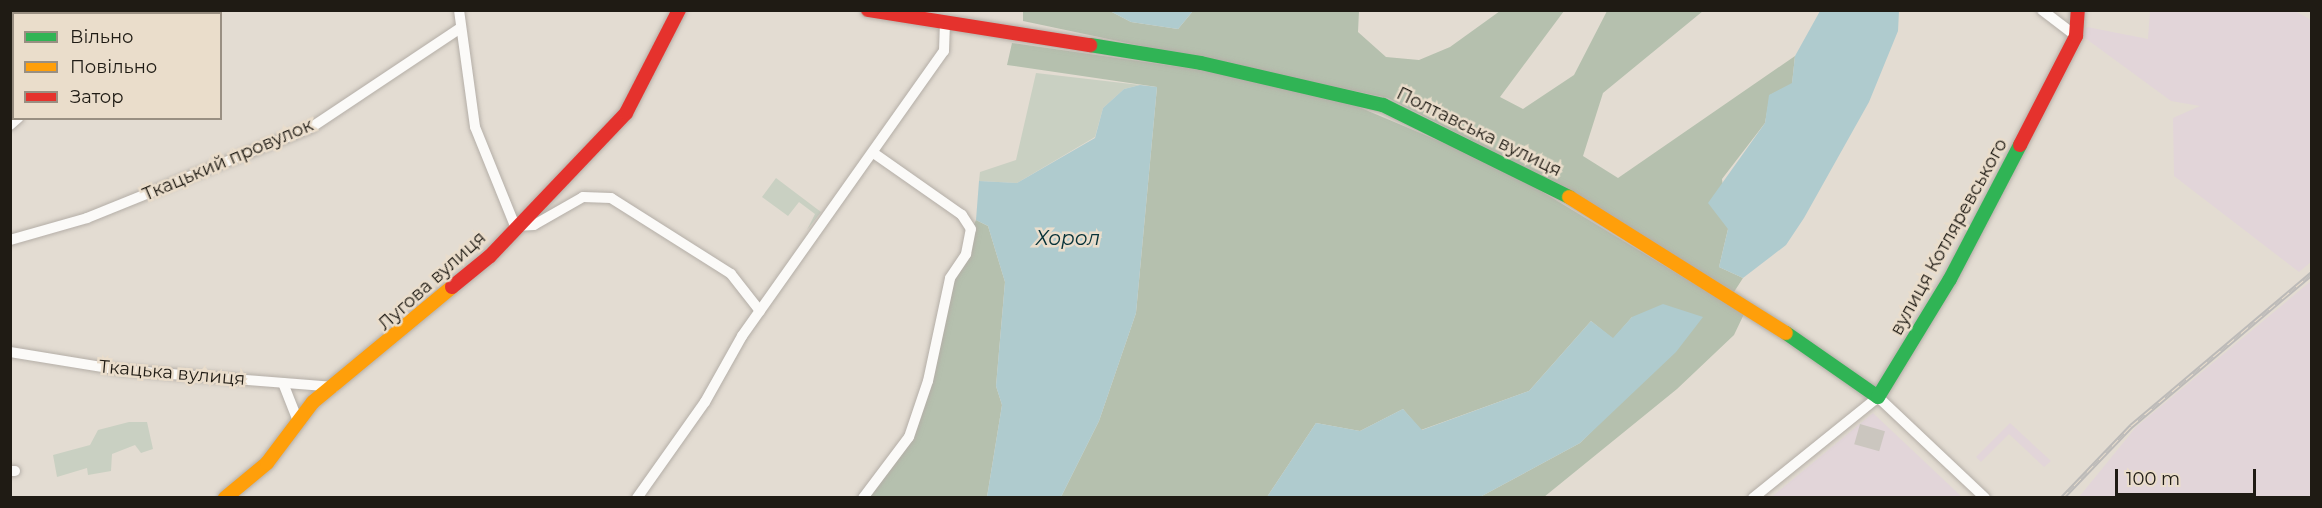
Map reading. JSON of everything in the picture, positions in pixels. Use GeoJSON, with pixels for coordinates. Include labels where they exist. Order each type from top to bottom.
{"type":"FeatureCollection","features":[{"type":"Feature","properties":{"kind":"street"},"geometry":{"type":"LineString","coordinates":[[459,10],[459,29],[482,153],[515,226],[534,225],[583,197],[611,198],[731,274],[760,311]]}},
{"type":"Feature","properties":{"kind":"street","name":"Лугова вулиця"},"geometry":{"type":"LineString","coordinates":[[225,498],[267,463],[298,421],[334,387],[490,256],[515,226],[626,113],[679,10]]}},
{"type":"Feature","properties":{"kind":"street","name":"Полтавська вулиця"},"geometry":{"type":"LineString","coordinates":[[868,10],[1201,63],[1383,105],[1567,196],[1848,372],[1878,397]]}},
{"type":"Feature","properties":{"kind":"street"},"geometry":{"type":"LineString","coordinates":[[2042,10],[2076,36]]}},
{"type":"Feature","properties":{"kind":"street","name":"вулиця Котляревського"},"geometry":{"type":"LineString","coordinates":[[1754,498],[1878,397],[1950,279],[2076,36],[2078,10]]}},
{"type":"Feature","properties":{"kind":"street"},"geometry":{"type":"LineString","coordinates":[[637,498],[760,311],[875,154],[945,51],[945,22]]}},
{"type":"Feature","properties":{"kind":"street","name":"Ткацький провулок"},"geometry":{"type":"LineString","coordinates":[[10,240],[87,218],[312,127],[459,29]]}},
{"type":"Feature","properties":{"kind":"street"},"geometry":{"type":"LineString","coordinates":[[863,498],[909,437],[928,381],[950,278],[966,254],[971,229],[962,215],[875,154]]}},
{"type":"Feature","properties":{"kind":"street","name":"Ткацька вулиця"},"geometry":{"type":"LineString","coordinates":[[10,352],[120,370],[334,387]]}},
{"type":"Feature","properties":{"kind":"street"},"geometry":{"type":"LineString","coordinates":[[283,383],[298,421]]}},
{"type":"Feature","properties":{"kind":"street"},"geometry":{"type":"LineString","coordinates":[[1878,397],[1985,498]]}},
{"type":"Feature","properties":{"kind":"shaded area"},"geometry":{"type":"Polygon","coordinates":[[[2150,11],[2295,11],[2311,20],[2311,262],[2299,272],[2174,176],[2173,118],[2200,106],[2171,101],[2081,35],[2087,27],[2148,39],[2150,11]]]}},
{"type":"Feature","properties":{"kind":"shaded area"},"geometry":{"type":"Polygon","coordinates":[[[1036,73],[1140,85],[1124,89],[1103,108],[1095,137],[1017,183],[979,181],[980,172],[1016,160],[1036,73]]]}},
{"type":"Feature","properties":{"kind":"shaded area"},"geometry":{"type":"Polygon","coordinates":[[[776,178],[821,212],[807,230],[815,214],[799,202],[788,216],[762,197],[776,178]]]}},
{"type":"Feature","properties":{"kind":"shaded area"},"geometry":{"type":"Polygon","coordinates":[[[2311,281],[2311,497],[2079,497],[2136,427],[2311,281]]]}},
{"type":"Feature","properties":{"kind":"shaded area"},"geometry":{"type":"Polygon","coordinates":[[[1873,413],[1962,497],[1770,498],[1873,413]]]}},
{"type":"Feature","properties":{"kind":"shaded area"},"geometry":{"type":"Polygon","coordinates":[[[129,422],[147,422],[153,449],[141,453],[135,445],[112,454],[111,471],[88,475],[87,468],[57,477],[53,455],[90,445],[98,430],[129,422]]]}},
{"type":"Feature","properties":{"kind":"shaded area"},"geometry":{"type":"Polygon","coordinates":[[[2010,423],[2051,461],[2044,467],[2009,434],[1981,462],[1976,457],[2010,423]]]}},
{"type":"Feature","properties":{"kind":"green space"},"geometry":{"type":"Polygon","coordinates":[[[1023,11],[1110,11],[1131,22],[1178,29],[1193,11],[1359,11],[1358,32],[1386,57],[1419,60],[1450,47],[1500,11],[1564,11],[1500,97],[1523,109],[1574,75],[1607,11],[1703,11],[1603,93],[1583,156],[1618,178],[1795,56],[1792,84],[1770,95],[1765,123],[1722,179],[1728,229],[1719,267],[1743,278],[1734,292],[1563,187],[1388,98],[1023,21],[1023,11]]]}},
{"type":"Feature","properties":{"kind":"green space"},"geometry":{"type":"Polygon","coordinates":[[[1012,43],[1222,73],[1347,102],[1503,168],[1744,314],[1734,335],[1677,389],[1544,497],[1480,497],[1580,443],[1621,402],[1632,317],[1613,339],[1591,321],[1529,391],[1421,430],[1403,409],[1360,431],[1316,423],[1267,497],[1061,497],[1099,421],[1136,313],[1157,87],[1007,65],[1012,43]]]}},
{"type":"Feature","properties":{"kind":"green space"},"geometry":{"type":"Polygon","coordinates":[[[976,220],[988,226],[1005,282],[996,386],[1002,405],[987,497],[863,498],[909,437],[950,278],[976,220]]]}},
{"type":"Feature","properties":{"kind":"water"},"geometry":{"type":"Polygon","coordinates":[[[1110,11],[1193,11],[1178,29],[1131,22],[1110,11]]]}},
{"type":"Feature","properties":{"kind":"water"},"geometry":{"type":"Polygon","coordinates":[[[1820,11],[1899,11],[1898,31],[1869,102],[1804,218],[1786,245],[1743,278],[1719,267],[1728,229],[1708,203],[1765,123],[1769,95],[1792,83],[1795,56],[1820,11]]]}},
{"type":"Feature","properties":{"kind":"water","name":"Хорол"},"geometry":{"type":"Polygon","coordinates":[[[1140,85],[1157,87],[1136,313],[1099,421],[1061,497],[987,497],[1002,405],[996,386],[1005,282],[988,226],[976,220],[979,181],[1017,183],[1095,138],[1103,108],[1124,89],[1140,85]]]}},
{"type":"Feature","properties":{"kind":"water"},"geometry":{"type":"Polygon","coordinates":[[[1663,304],[1703,317],[1676,352],[1580,443],[1480,497],[1267,497],[1316,423],[1360,431],[1403,409],[1422,430],[1529,391],[1591,321],[1613,338],[1632,317],[1663,304]]]}},
{"type":"Feature","properties":{"kind":"building"},"geometry":{"type":"Polygon","coordinates":[[[1860,424],[1885,431],[1879,451],[1854,444],[1860,424]]]}},
{"type":"Feature","properties":{"kind":"railway"},"geometry":{"type":"LineString","coordinates":[[2062,498],[2131,426],[2312,273]]}},
{"type":"Feature","properties":{"kind":"traffic: fast"},"geometry":{"type":"LineString","coordinates":[[1090,45],[1201,63],[1383,105],[1569,197]]}},
{"type":"Feature","properties":{"kind":"traffic: fast"},"geometry":{"type":"LineString","coordinates":[[1786,333],[1878,397],[1950,279],[2020,145]]}},
{"type":"Feature","properties":{"kind":"traffic: slow"},"geometry":{"type":"LineString","coordinates":[[1569,197],[1786,333]]}},
{"type":"Feature","properties":{"kind":"traffic: slow"},"geometry":{"type":"LineString","coordinates":[[225,498],[267,463],[313,402],[452,287]]}},
{"type":"Feature","properties":{"kind":"traffic: jam"},"geometry":{"type":"LineString","coordinates":[[452,287],[490,256],[626,113],[679,10]]}},
{"type":"Feature","properties":{"kind":"traffic: jam"},"geometry":{"type":"LineString","coordinates":[[868,10],[1090,45]]}},
{"type":"Feature","properties":{"kind":"traffic: jam"},"geometry":{"type":"LineString","coordinates":[[2020,145],[2076,36],[2078,10]]}}]}
